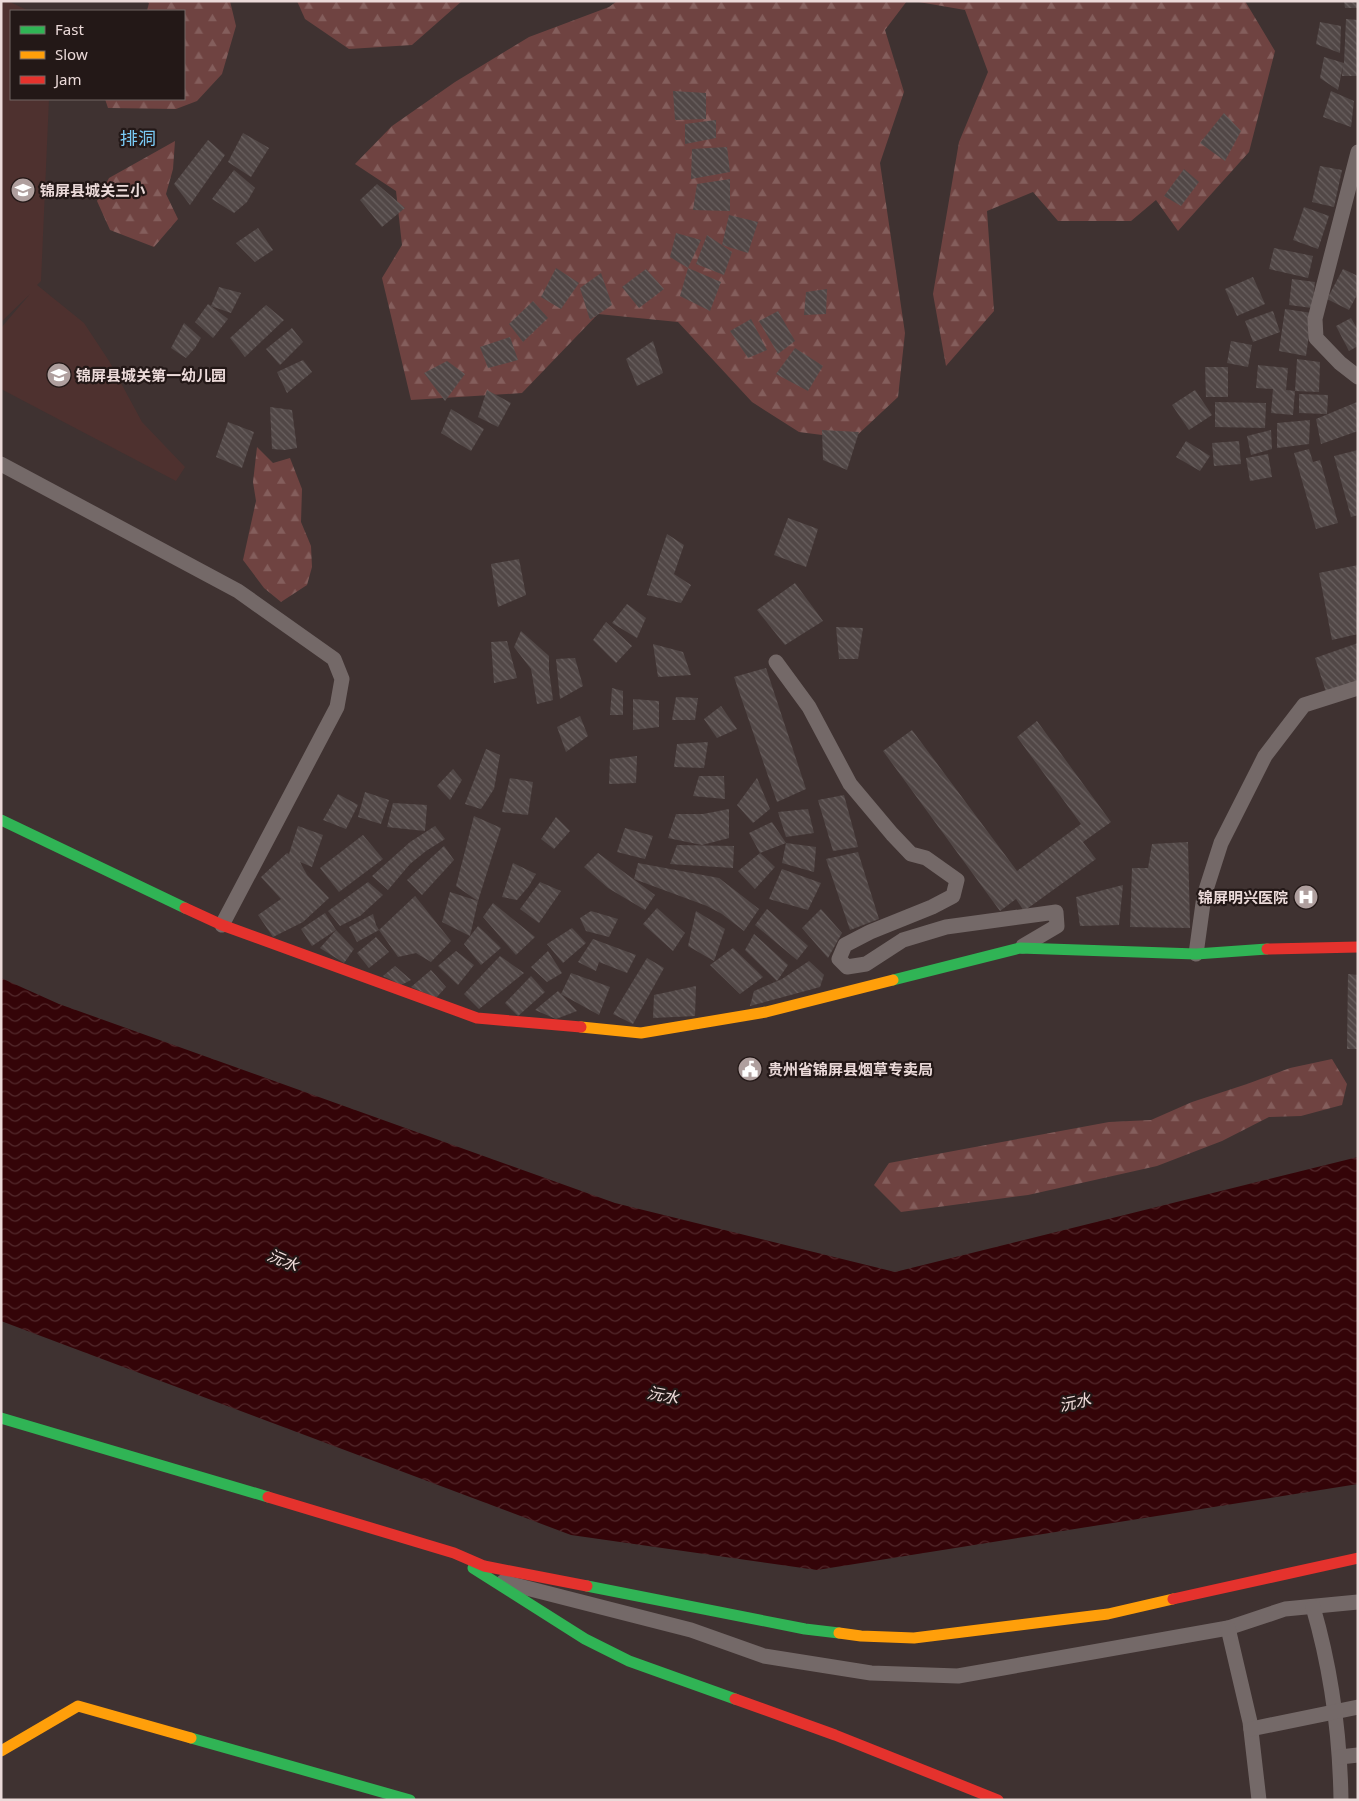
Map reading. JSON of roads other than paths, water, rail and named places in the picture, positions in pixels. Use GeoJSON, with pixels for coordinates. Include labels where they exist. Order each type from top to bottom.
{"type":"FeatureCollection","features":[{"type":"Feature","properties":{"kind":"street"},"geometry":{"type":"LineString","coordinates":[[1358,152],[1315,319],[1316,338],[1340,363],[1358,376]]}},
{"type":"Feature","properties":{"kind":"street"},"geometry":{"type":"LineString","coordinates":[[1,464],[238,591],[334,659],[342,679],[337,707],[222,925]]}},
{"type":"Feature","properties":{"kind":"street"},"geometry":{"type":"LineString","coordinates":[[776,662],[809,707],[850,784],[911,854],[926,858],[957,880],[953,896],[932,907],[870,932],[845,946],[839,959],[847,967],[866,964],[902,940],[946,927],[1056,912],[1057,926],[1020,948]]}},
{"type":"Feature","properties":{"kind":"street"},"geometry":{"type":"LineString","coordinates":[[1196,954],[1204,896],[1221,843],[1265,756],[1304,705],[1358,688]]}},
{"type":"Feature","properties":{"kind":"street"},"geometry":{"type":"LineString","coordinates":[[1,820],[222,925],[477,1018],[641,1033],[766,1012],[1020,948],[1196,954],[1273,949],[1358,947]]}},
{"type":"Feature","properties":{"kind":"street"},"geometry":{"type":"LineString","coordinates":[[1,1418],[454,1553],[484,1566],[805,1629],[861,1636],[914,1638],[1108,1614],[1358,1558]]}},
{"type":"Feature","properties":{"kind":"street"},"geometry":{"type":"LineString","coordinates":[[454,1553],[485,1577],[585,1639],[629,1661],[835,1735],[998,1800]]}},
{"type":"Feature","properties":{"kind":"street"},"geometry":{"type":"LineString","coordinates":[[485,1577],[691,1630],[764,1656],[871,1673],[958,1676],[1228,1628],[1284,1609],[1358,1602]]}},
{"type":"Feature","properties":{"kind":"street"},"geometry":{"type":"LineString","coordinates":[[1313,1607],[1322,1638],[1334,1712],[1340,1757],[1341,1800]]}},
{"type":"Feature","properties":{"kind":"street"},"geometry":{"type":"LineString","coordinates":[[1228,1628],[1251,1729],[1259,1800]]}},
{"type":"Feature","properties":{"kind":"street"},"geometry":{"type":"LineString","coordinates":[[1,1751],[78,1706],[410,1800]]}},
{"type":"Feature","properties":{"kind":"street"},"geometry":{"type":"LineString","coordinates":[[1251,1729],[1358,1707]]}},
{"type":"Feature","properties":{"kind":"street"},"geometry":{"type":"LineString","coordinates":[[1340,1757],[1358,1755]]}},
{"type":"Feature","properties":{"kind":"water","name":"沅水"},"geometry":{"type":"Polygon","coordinates":[[[1,978],[59,1004],[615,1203],[895,1272],[1358,1157],[1358,1484],[817,1570],[571,1535],[1,1321],[1,978]]]}},
{"type":"Feature","properties":{"kind":"place","name":"锦屏县城关三小"},"geometry":{"type":"Point","coordinates":[23,190]}},
{"type":"Feature","properties":{"kind":"place","name":"锦屏县城关第一幼儿园"},"geometry":{"type":"Point","coordinates":[59,375]}},
{"type":"Feature","properties":{"kind":"place","name":"锦屏明兴医院"},"geometry":{"type":"Point","coordinates":[1306,897]}},
{"type":"Feature","properties":{"kind":"place","name":"贵州省锦屏县烟草专卖局"},"geometry":{"type":"Point","coordinates":[750,1069]}},
{"type":"Feature","properties":{"kind":"district","name":"排洞"},"geometry":{"type":"Point","coordinates":[138,138]}}]}
